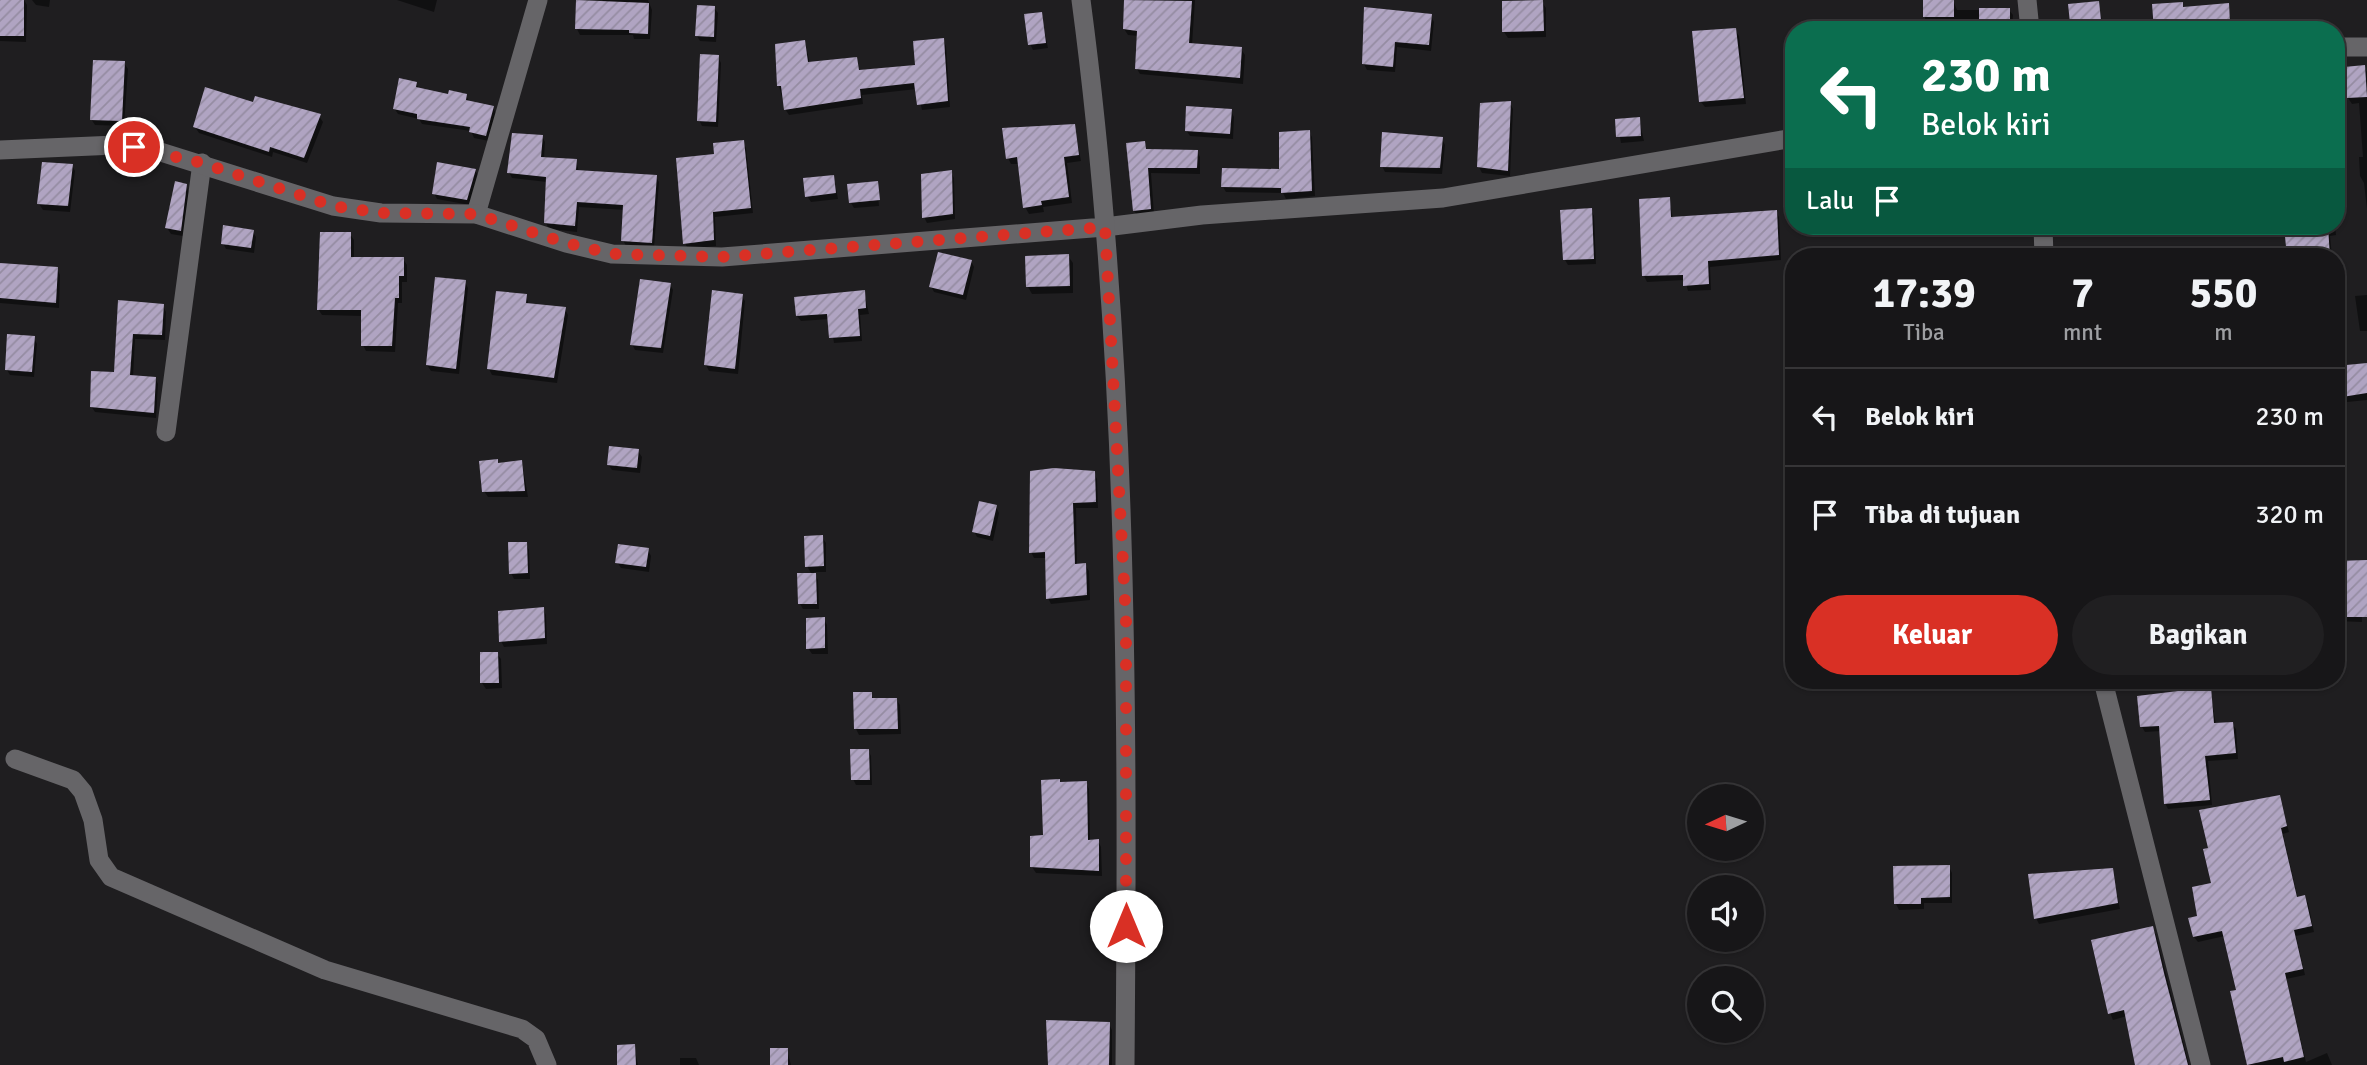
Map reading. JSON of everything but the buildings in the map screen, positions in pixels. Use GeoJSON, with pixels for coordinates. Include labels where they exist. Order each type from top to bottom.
{"type":"FeatureCollection","features":[{"type":"Feature","properties":{"kind":"street"},"geometry":{"type":"LineString","coordinates":[[476,214],[538,0]]}},
{"type":"Feature","properties":{"kind":"street"},"geometry":{"type":"LineString","coordinates":[[1081,0],[1096,115],[1105,227],[1126,620],[1125,1065]]}},
{"type":"Feature","properties":{"kind":"street"},"geometry":{"type":"LineString","coordinates":[[2027,0],[2029,21]]}},
{"type":"Feature","properties":{"kind":"street"},"geometry":{"type":"LineString","coordinates":[[2345,47],[2367,47]]}},
{"type":"Feature","properties":{"kind":"street"},"geometry":{"type":"LineString","coordinates":[[0,150],[116,145],[151,149],[333,206],[381,213],[476,214],[566,243],[612,254],[722,257],[1105,227],[1202,215],[1443,198],[1785,140]]}},
{"type":"Feature","properties":{"kind":"street"},"geometry":{"type":"LineString","coordinates":[[166,432],[202,163]]}},
{"type":"Feature","properties":{"kind":"street"},"geometry":{"type":"LineString","coordinates":[[2105,689],[2201,1065]]}},
{"type":"Feature","properties":{"kind":"street"},"geometry":{"type":"LineString","coordinates":[[15,759],[73,780],[83,792],[93,820],[99,860],[111,877],[325,970],[522,1029],[536,1039],[547,1065]]}},
{"type":"Feature","properties":{"kind":"route"},"geometry":{"type":"LineString","coordinates":[[134,147],[202,163],[333,206],[381,213],[476,214],[566,243],[612,254],[645,257],[722,257],[1105,227],[1126,620],[1126,926]]}}]}
